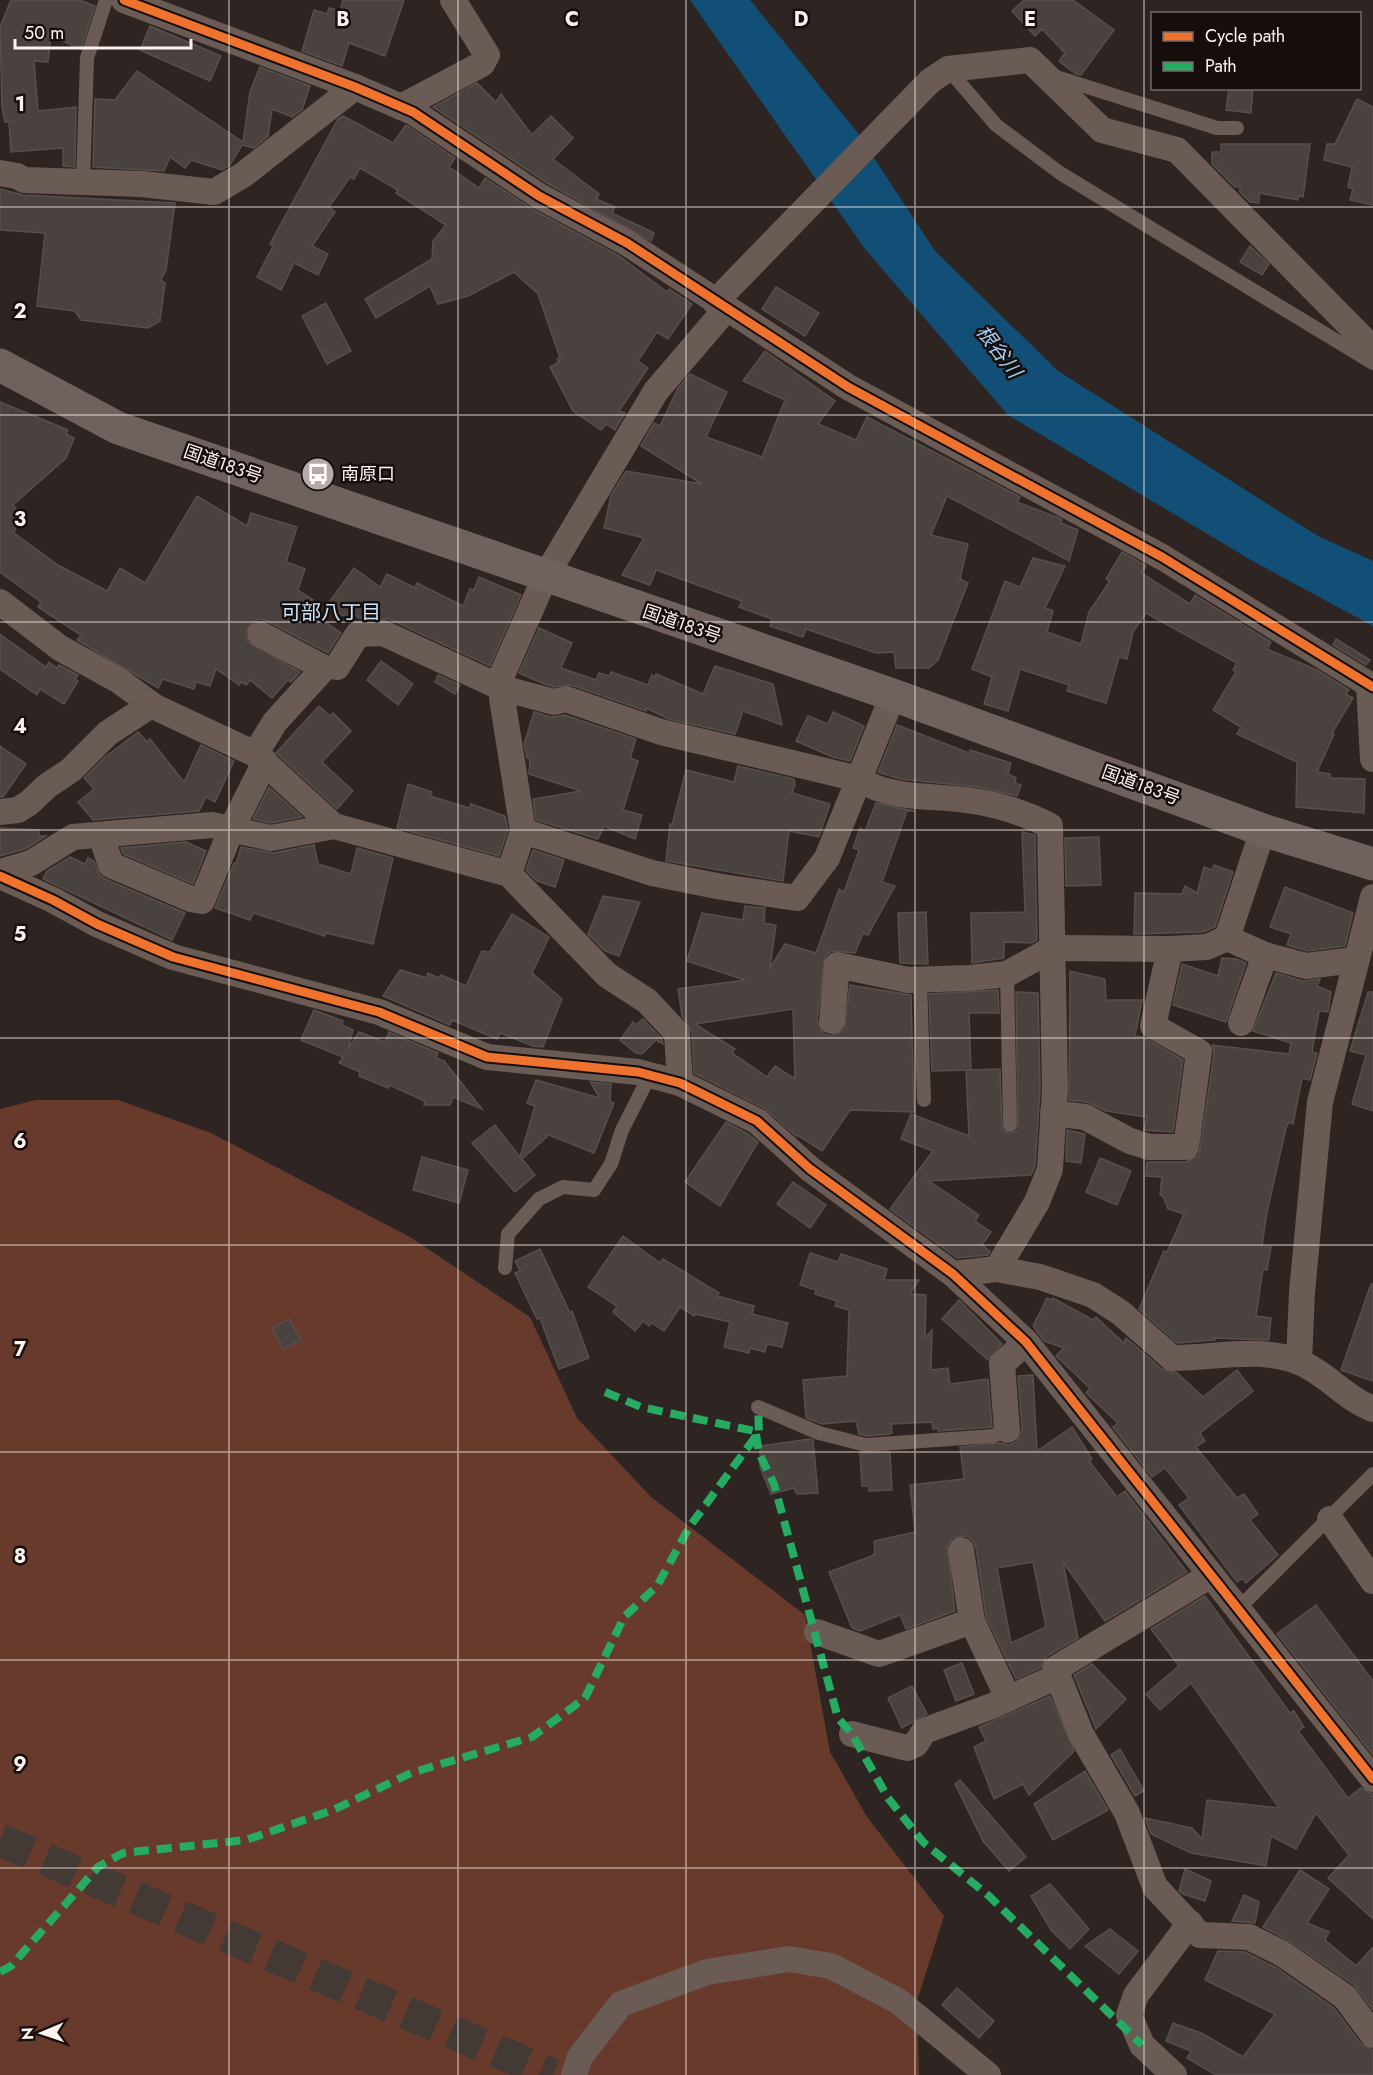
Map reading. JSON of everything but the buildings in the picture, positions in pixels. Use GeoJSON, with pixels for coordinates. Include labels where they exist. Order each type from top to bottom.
{"type":"FeatureCollection","features":[{"type":"Feature","properties":{"kind":"highway","name":"国道183号"},"geometry":{"type":"LineString","coordinates":[[0,365],[118,428],[893,695],[1263,830],[1373,864]]}},
{"type":"Feature","properties":{"kind":"street"},"geometry":{"type":"LineString","coordinates":[[124,0],[355,87],[413,112],[539,196],[627,243],[849,387],[1162,557],[1371,686],[1373,759]]}},
{"type":"Feature","properties":{"kind":"street"},"geometry":{"type":"LineString","coordinates":[[401,106],[482,64],[488,55],[453,0]]}},
{"type":"Feature","properties":{"kind":"street"},"geometry":{"type":"LineString","coordinates":[[509,874],[523,831],[502,675],[545,577],[656,391],[721,305],[769,246],[939,75],[1030,60],[1102,130],[1177,150],[1373,349]]}},
{"type":"Feature","properties":{"kind":"street"},"geometry":{"type":"LineString","coordinates":[[0,173],[17,176],[24,180],[142,184],[214,192],[243,175],[355,87]]}},
{"type":"Feature","properties":{"kind":"street"},"geometry":{"type":"LineString","coordinates":[[0,602],[60,648],[118,680],[151,705],[260,758],[334,826]]}},
{"type":"Feature","properties":{"kind":"street"},"geometry":{"type":"LineString","coordinates":[[337,667],[358,634],[383,633],[502,688],[554,702],[566,699],[662,732],[859,779],[874,789],[918,797],[967,800],[1038,820],[1050,826],[1054,948],[1053,1113],[1050,1169],[1037,1202],[997,1269]]}},
{"type":"Feature","properties":{"kind":"street"},"geometry":{"type":"LineString","coordinates":[[101,836],[111,865],[191,899],[202,901],[275,722],[324,668],[260,634]]}},
{"type":"Feature","properties":{"kind":"street"},"geometry":{"type":"LineString","coordinates":[[523,831],[652,873],[797,898],[827,858],[893,695]]}},
{"type":"Feature","properties":{"kind":"street"},"geometry":{"type":"LineString","coordinates":[[0,812],[18,810],[29,803],[71,770],[108,733],[151,705]]}},
{"type":"Feature","properties":{"kind":"street"},"geometry":{"type":"LineString","coordinates":[[0,874],[31,863],[73,837],[212,825],[271,838],[334,826],[509,874],[607,975],[647,1001],[677,1033],[680,1083]]}},
{"type":"Feature","properties":{"kind":"street"},"geometry":{"type":"LineString","coordinates":[[832,1021],[837,965],[908,980],[920,980],[1006,974],[1054,948],[1207,947],[1227,938],[1263,830]]}},
{"type":"Feature","properties":{"kind":"street"},"geometry":{"type":"LineString","coordinates":[[0,874],[97,924],[173,957],[379,1012],[487,1057],[651,1075],[680,1083],[757,1121],[810,1169],[953,1274],[1026,1342],[1373,1779]]}},
{"type":"Feature","properties":{"kind":"street"},"geometry":{"type":"LineString","coordinates":[[1299,1362],[1302,1292],[1320,1102],[1373,897]]}},
{"type":"Feature","properties":{"kind":"street"},"geometry":{"type":"LineString","coordinates":[[1227,938],[1264,955],[1306,966],[1355,960]]}},
{"type":"Feature","properties":{"kind":"street"},"geometry":{"type":"LineString","coordinates":[[1053,1113],[1085,1117],[1130,1142],[1149,1147],[1185,1147],[1199,1052],[1153,1026],[1170,949]]}},
{"type":"Feature","properties":{"kind":"street"},"geometry":{"type":"LineString","coordinates":[[1241,1023],[1264,955]]}},
{"type":"Feature","properties":{"kind":"street"},"geometry":{"type":"LineString","coordinates":[[953,1274],[997,1269],[1040,1277],[1093,1295],[1121,1313],[1172,1358],[1209,1358],[1244,1353],[1299,1362],[1373,1409]]}},
{"type":"Feature","properties":{"kind":"street"},"geometry":{"type":"LineString","coordinates":[[1007,1430],[1002,1364],[1026,1342]]}},
{"type":"Feature","properties":{"kind":"street"},"geometry":{"type":"LineString","coordinates":[[1330,1520],[1373,1581]]}},
{"type":"Feature","properties":{"kind":"street"},"geometry":{"type":"LineString","coordinates":[[961,1550],[972,1621],[1008,1698]]}},
{"type":"Feature","properties":{"kind":"street"},"geometry":{"type":"LineString","coordinates":[[1211,1575],[1055,1669],[1081,1734],[1127,1814],[1155,1887],[1200,1935],[1249,1937],[1283,1954],[1344,1997],[1373,2034]]}},
{"type":"Feature","properties":{"kind":"street"},"geometry":{"type":"LineString","coordinates":[[817,1632],[879,1654],[972,1621]]}},
{"type":"Feature","properties":{"kind":"street"},"geometry":{"type":"LineString","coordinates":[[852,1734],[907,1748],[916,1744],[924,1731],[1058,1676]]}},
{"type":"Feature","properties":{"kind":"street"},"geometry":{"type":"LineString","coordinates":[[1174,2075],[1142,2045],[1129,2015],[1136,1995],[1190,1923]]}},
{"type":"Feature","properties":{"kind":"street"},"geometry":{"type":"LineString","coordinates":[[574,2075],[580,2057],[621,2004],[707,1972],[789,1959],[831,1966],[898,2001],[988,2075]]}},
{"type":"Feature","properties":{"kind":"lane"},"geometry":{"type":"LineString","coordinates":[[83,183],[87,58],[105,0]]}},
{"type":"Feature","properties":{"kind":"lane"},"geometry":{"type":"LineString","coordinates":[[939,75],[996,125],[1060,173],[1373,363]]}},
{"type":"Feature","properties":{"kind":"lane"},"geometry":{"type":"LineString","coordinates":[[1048,77],[1057,76],[1217,128],[1237,128]]}},
{"type":"Feature","properties":{"kind":"lane"},"geometry":{"type":"LineString","coordinates":[[1006,974],[1010,1125]]}},
{"type":"Feature","properties":{"kind":"lane"},"geometry":{"type":"LineString","coordinates":[[920,980],[924,1100]]}},
{"type":"Feature","properties":{"kind":"lane"},"geometry":{"type":"LineString","coordinates":[[505,1268],[508,1234],[539,1199],[563,1187],[594,1190],[612,1164],[622,1130],[651,1075]]}},
{"type":"Feature","properties":{"kind":"lane"},"geometry":{"type":"LineString","coordinates":[[758,1407],[819,1433],[866,1445],[993,1436],[1007,1430]]}},
{"type":"Feature","properties":{"kind":"lane"},"geometry":{"type":"LineString","coordinates":[[1238,1609],[1330,1520],[1373,1474]]}},
{"type":"Feature","properties":{"kind":"shaded area"},"geometry":{"type":"Polygon","coordinates":[[[36,1100],[118,1100],[211,1133],[410,1237],[530,1317],[577,1418],[651,1497],[805,1615],[830,1752],[867,1817],[944,1916],[917,2001],[919,2075],[0,2075],[0,1109],[36,1100]]]}},
{"type":"Feature","properties":{"kind":"water","name":"根谷川"},"geometry":{"type":"Polygon","coordinates":[[[690,0],[750,0],[857,132],[935,251],[1058,371],[1318,536],[1373,561],[1373,626],[1256,563],[1008,415],[865,249],[690,0]]]}},
{"type":"Feature","properties":{"kind":"tunnel"},"geometry":{"type":"LineString","coordinates":[[0,1840],[553,2075]]}},
{"type":"Feature","properties":{"kind":"marked path"},"geometry":{"type":"LineString","coordinates":[[605,1392],[641,1407],[759,1432]]}},
{"type":"Feature","properties":{"kind":"marked path"},"geometry":{"type":"LineString","coordinates":[[0,1972],[11,1966],[98,1867],[123,1853],[246,1840],[333,1810],[411,1773],[532,1737],[585,1698],[624,1617],[657,1586],[690,1526],[759,1432],[758,1407]]}},
{"type":"Feature","properties":{"kind":"marked path"},"geometry":{"type":"LineString","coordinates":[[756,1434],[759,1453],[774,1484],[838,1718],[852,1734],[888,1798],[923,1842],[989,1896],[1142,2045]]}},
{"type":"Feature","properties":{"kind":"cycle path"},"geometry":{"type":"LineString","coordinates":[[124,0],[355,87],[413,112],[539,196],[627,243],[848,387],[1162,557],[1373,687]]}},
{"type":"Feature","properties":{"kind":"cycle path"},"geometry":{"type":"LineString","coordinates":[[0,876],[53,900],[97,924],[173,957],[379,1012],[487,1057],[638,1072],[680,1083],[757,1121],[810,1169],[953,1274],[1026,1342],[1373,1779]]}},
{"type":"Feature","properties":{"kind":"place","name":"南原口"},"geometry":{"type":"Point","coordinates":[318,474]}},
{"type":"Feature","properties":{"kind":"district","name":"可部八丁目"},"geometry":{"type":"Point","coordinates":[331,612]}}]}
